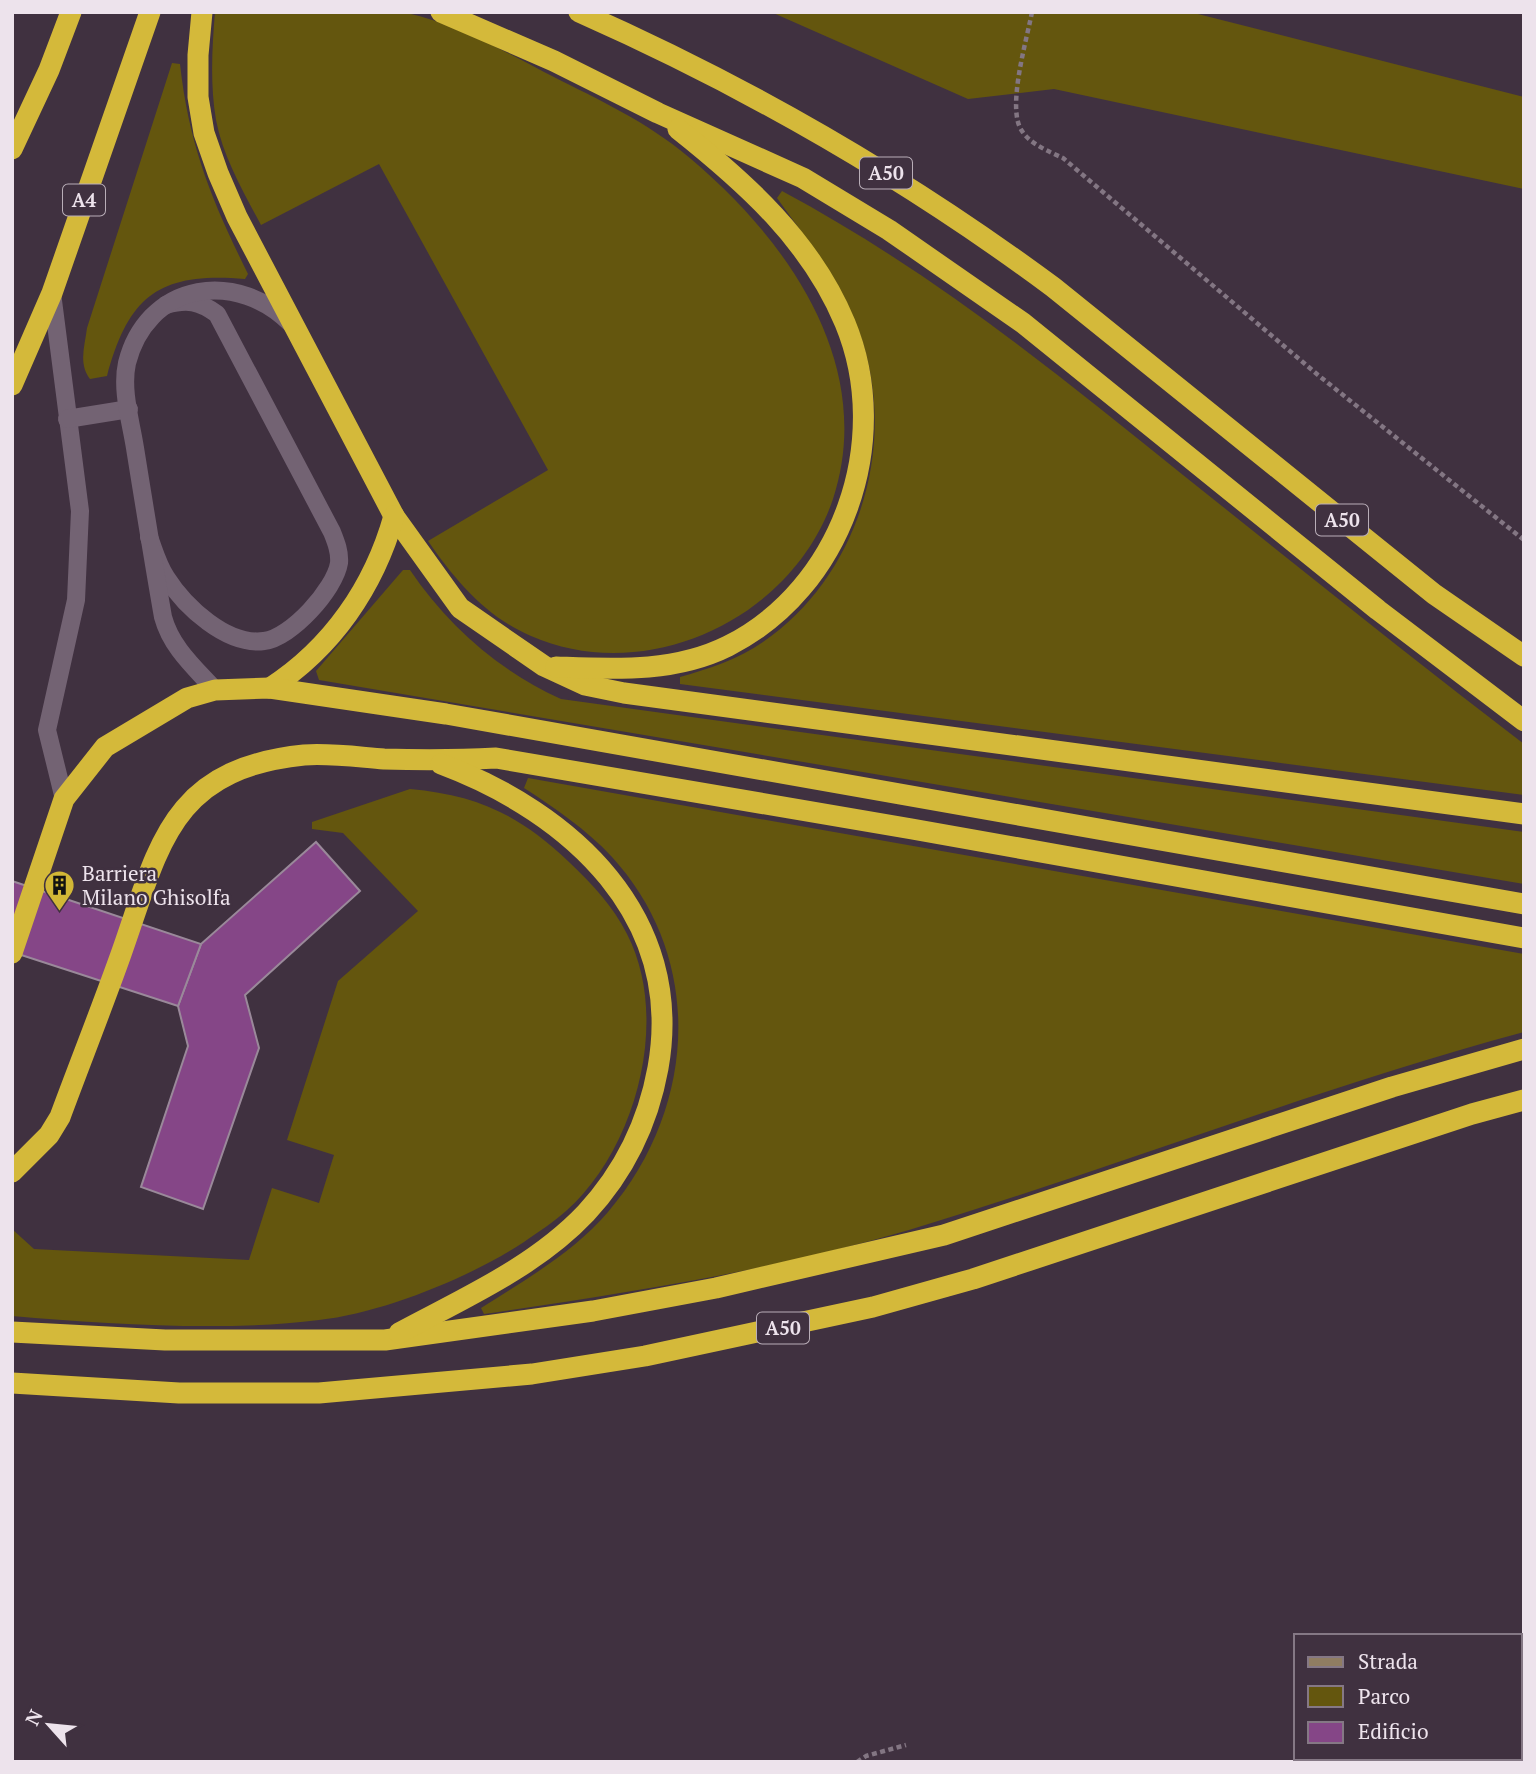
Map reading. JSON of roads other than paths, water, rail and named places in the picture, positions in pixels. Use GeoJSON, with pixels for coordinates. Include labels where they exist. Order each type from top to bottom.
{"type":"FeatureCollection","features":[{"type":"Feature","properties":{"kind":"highway"},"geometry":{"type":"LineString","coordinates":[[12,149],[50,70],[71,12]]}},
{"type":"Feature","properties":{"kind":"highway","name":"A4"},"geometry":{"type":"LineString","coordinates":[[12,385],[52,293],[150,12]]}},
{"type":"Feature","properties":{"kind":"highway"},"geometry":{"type":"LineString","coordinates":[[202,12],[198,97],[204,132],[237,217],[394,516],[460,608],[544,666],[585,685],[624,693],[1524,814]]}},
{"type":"Feature","properties":{"kind":"highway"},"geometry":{"type":"LineString","coordinates":[[441,12],[554,61],[658,113],[803,178],[889,230],[1023,323],[1378,610],[1524,721]]}},
{"type":"Feature","properties":{"kind":"highway","name":"A50"},"geometry":{"type":"LineString","coordinates":[[579,12],[732,86],[907,185],[988,238],[1053,286],[1434,594],[1524,656]]}},
{"type":"Feature","properties":{"kind":"highway"},"geometry":{"type":"LineString","coordinates":[[544,666],[628,670],[663,666],[727,647],[780,612],[819,568],[835,542],[857,469],[863,426],[861,387],[856,355],[833,298],[800,244],[752,191],[658,113]]}},
{"type":"Feature","properties":{"kind":"highway"},"geometry":{"type":"LineString","coordinates":[[270,688],[315,654],[346,618],[387,542],[394,516]]}},
{"type":"Feature","properties":{"kind":"highway"},"geometry":{"type":"LineString","coordinates":[[12,953],[64,799],[105,747],[187,698],[215,690],[270,688],[446,714],[1524,904]]}},
{"type":"Feature","properties":{"kind":"highway"},"geometry":{"type":"LineString","coordinates":[[12,1172],[49,1135],[60,1117],[120,955],[145,877],[166,834],[192,798],[217,779],[263,761],[307,755],[433,761],[496,758],[939,833],[1524,939]]}},
{"type":"Feature","properties":{"kind":"highway"},"geometry":{"type":"LineString","coordinates":[[385,1340],[519,1268],[551,1246],[586,1213],[629,1156],[654,1092],[663,1044],[661,996],[655,958],[641,925],[602,869],[578,845],[498,787],[433,761]]}},
{"type":"Feature","properties":{"kind":"highway"},"geometry":{"type":"LineString","coordinates":[[12,1332],[165,1340],[385,1340],[593,1311],[716,1288],[944,1235],[1392,1087],[1524,1049]]}},
{"type":"Feature","properties":{"kind":"highway","name":"A50"},"geometry":{"type":"LineString","coordinates":[[12,1383],[179,1393],[319,1393],[532,1374],[645,1356],[832,1317],[973,1279],[1524,1100]]}},
{"type":"Feature","properties":{"kind":"lane"},"geometry":{"type":"LineString","coordinates":[[215,690],[180,653],[167,631],[129,409],[127,366],[132,348],[151,316],[166,305],[200,292],[238,293],[272,306],[298,330]]}},
{"type":"Feature","properties":{"kind":"lane"},"geometry":{"type":"LineString","coordinates":[[52,293],[80,510],[79,571],[47,730],[64,799]]}},
{"type":"Feature","properties":{"kind":"lane"},"geometry":{"type":"LineString","coordinates":[[149,537],[161,569],[174,587],[218,631],[234,639],[251,642],[267,641],[303,618],[332,581],[339,564],[339,550],[332,532],[218,314],[196,302],[183,300],[166,305]]}},
{"type":"Feature","properties":{"kind":"lane"},"geometry":{"type":"LineString","coordinates":[[67,419],[129,409]]}},
{"type":"Feature","properties":{"kind":"place","name":"Barriera Milano Ghisolfa"},"geometry":{"type":"Point","coordinates":[59,913]}}]}
